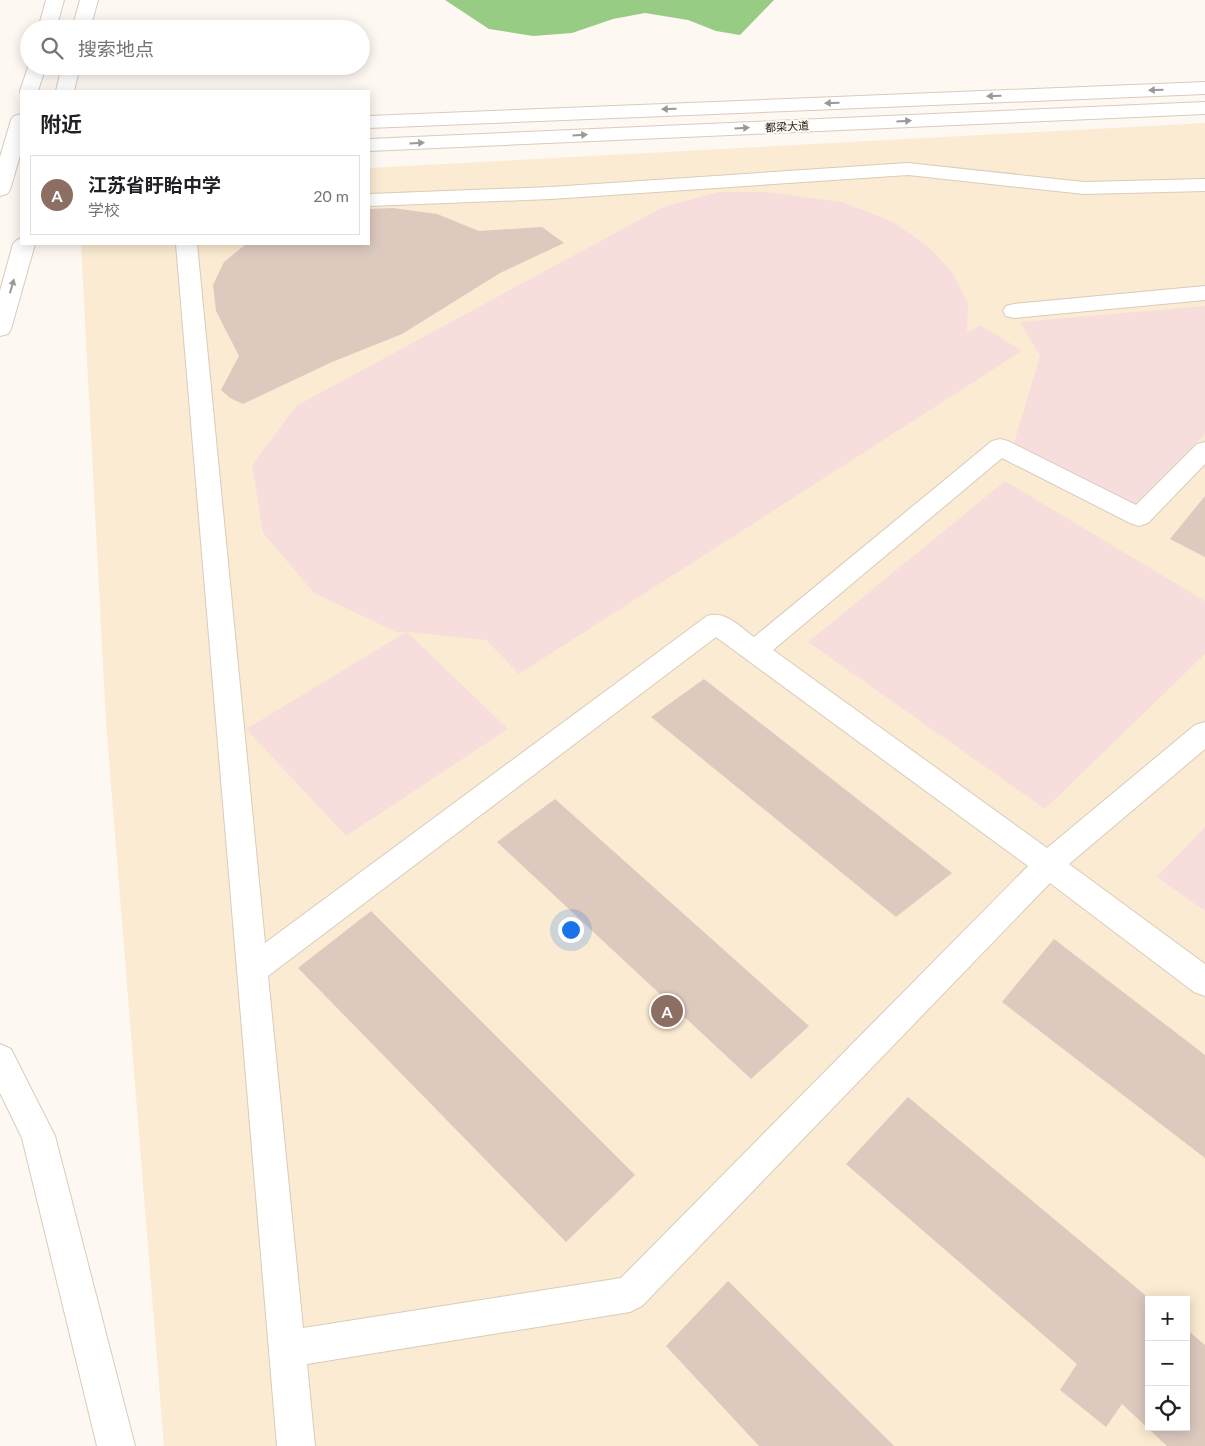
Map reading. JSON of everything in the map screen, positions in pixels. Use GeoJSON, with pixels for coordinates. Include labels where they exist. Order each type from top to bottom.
{"type":"FeatureCollection","features":[{"type":"Feature","properties":{"kind":"street"},"geometry":{"type":"LineString","coordinates":[[49,20],[55,0]]}},
{"type":"Feature","properties":{"kind":"street"},"geometry":{"type":"LineString","coordinates":[[83,20],[89,0]]}},
{"type":"Feature","properties":{"kind":"street"},"geometry":{"type":"LineString","coordinates":[[30,90],[34,75]]}},
{"type":"Feature","properties":{"kind":"street"},"geometry":{"type":"LineString","coordinates":[[65,90],[69,75]]}},
{"type":"Feature","properties":{"kind":"street","name":"都梁大道"},"geometry":{"type":"LineString","coordinates":[[370,122],[1205,88]]}},
{"type":"Feature","properties":{"kind":"street","name":"都梁大道"},"geometry":{"type":"LineString","coordinates":[[370,145],[1205,108]]}},
{"type":"Feature","properties":{"kind":"street"},"geometry":{"type":"LineString","coordinates":[[0,190],[14,151],[20,124]]}},
{"type":"Feature","properties":{"kind":"street"},"geometry":{"type":"LineString","coordinates":[[370,200],[551,193],[908,168],[1084,188],[1205,185]]}},
{"type":"Feature","properties":{"kind":"street"},"geometry":{"type":"LineString","coordinates":[[0,328],[24,245]]}},
{"type":"Feature","properties":{"kind":"street"},"geometry":{"type":"LineString","coordinates":[[186,245],[296,1446]]}},
{"type":"Feature","properties":{"kind":"street"},"geometry":{"type":"LineString","coordinates":[[1014,312],[1205,293]]}},
{"type":"Feature","properties":{"kind":"street"},"geometry":{"type":"LineString","coordinates":[[754,651],[1000,447],[1139,517],[1205,450]]}},
{"type":"Feature","properties":{"kind":"street"},"geometry":{"type":"LineString","coordinates":[[252,970],[716,623],[1205,982]]}},
{"type":"Feature","properties":{"kind":"street"},"geometry":{"type":"LineString","coordinates":[[287,1349],[630,1294],[1048,866],[1205,733]]}},
{"type":"Feature","properties":{"kind":"street"},"geometry":{"type":"LineString","coordinates":[[0,1059],[38,1136],[116,1446]]}},
{"type":"Feature","properties":{"kind":"shaded area"},"geometry":{"type":"Polygon","coordinates":[[[445,0],[774,0],[740,35],[716,31],[688,20],[645,13],[613,19],[572,33],[533,36],[489,29],[445,0]]]}},
{"type":"Feature","properties":{"kind":"shaded area"},"geometry":{"type":"Polygon","coordinates":[[[1205,123],[1205,1446],[164,1446],[106,722],[81,245],[370,245],[370,168],[1205,123]]]}},
{"type":"Feature","properties":{"kind":"shaded area"},"geometry":{"type":"Polygon","coordinates":[[[718,192],[768,192],[842,202],[893,222],[929,247],[952,272],[968,303],[967,332],[981,325],[1022,351],[519,674],[486,640],[407,632],[508,729],[346,836],[246,729],[406,632],[396,632],[314,593],[263,533],[252,465],[296,406],[663,207],[718,192]]]}},
{"type":"Feature","properties":{"kind":"shaded area"},"geometry":{"type":"Polygon","coordinates":[[[1205,306],[1205,434],[1136,507],[1014,443],[1040,356],[1020,322],[1205,306]]]}},
{"type":"Feature","properties":{"kind":"shaded area"},"geometry":{"type":"Polygon","coordinates":[[[1005,481],[1205,601],[1205,654],[1045,809],[808,642],[1005,481]]]}},
{"type":"Feature","properties":{"kind":"shaded area"},"geometry":{"type":"Polygon","coordinates":[[[1205,827],[1205,911],[1157,877],[1205,827]]]}},
{"type":"Feature","properties":{"kind":"building"},"geometry":{"type":"Polygon","coordinates":[[[393,208],[437,214],[479,231],[542,227],[564,243],[500,273],[402,334],[332,362],[243,404],[230,398],[221,390],[239,356],[216,311],[213,285],[224,262],[245,245],[370,245],[370,209],[393,208]]]}},
{"type":"Feature","properties":{"kind":"building"},"geometry":{"type":"Polygon","coordinates":[[[1205,496],[1205,557],[1170,539],[1205,496]]]}},
{"type":"Feature","properties":{"kind":"building"},"geometry":{"type":"Polygon","coordinates":[[[704,679],[952,873],[896,917],[651,717],[704,679]]]}},
{"type":"Feature","properties":{"kind":"building"},"geometry":{"type":"Polygon","coordinates":[[[555,799],[809,1026],[751,1079],[497,842],[555,799]]]}},
{"type":"Feature","properties":{"kind":"building"},"geometry":{"type":"Polygon","coordinates":[[[371,911],[635,1175],[566,1242],[298,968],[371,911]]]}},
{"type":"Feature","properties":{"kind":"building"},"geometry":{"type":"Polygon","coordinates":[[[1054,939],[1205,1055],[1205,1158],[1002,1002],[1054,939]]]}},
{"type":"Feature","properties":{"kind":"building"},"geometry":{"type":"Polygon","coordinates":[[[908,1097],[1146,1296],[1145,1425],[1122,1404],[1106,1427],[1060,1390],[1077,1364],[846,1164],[908,1097]]]}},
{"type":"Feature","properties":{"kind":"building"},"geometry":{"type":"Polygon","coordinates":[[[728,1281],[894,1446],[759,1446],[666,1346],[728,1281]]]}},
{"type":"Feature","properties":{"kind":"building"},"geometry":{"type":"Polygon","coordinates":[[[1190,1332],[1205,1345],[1205,1446],[1167,1446],[1151,1431],[1190,1431],[1190,1332]]]}},
{"type":"Feature","properties":{"kind":"place","name":"江苏省盱眙中学"},"geometry":{"type":"Point","coordinates":[667,1011]}}]}
